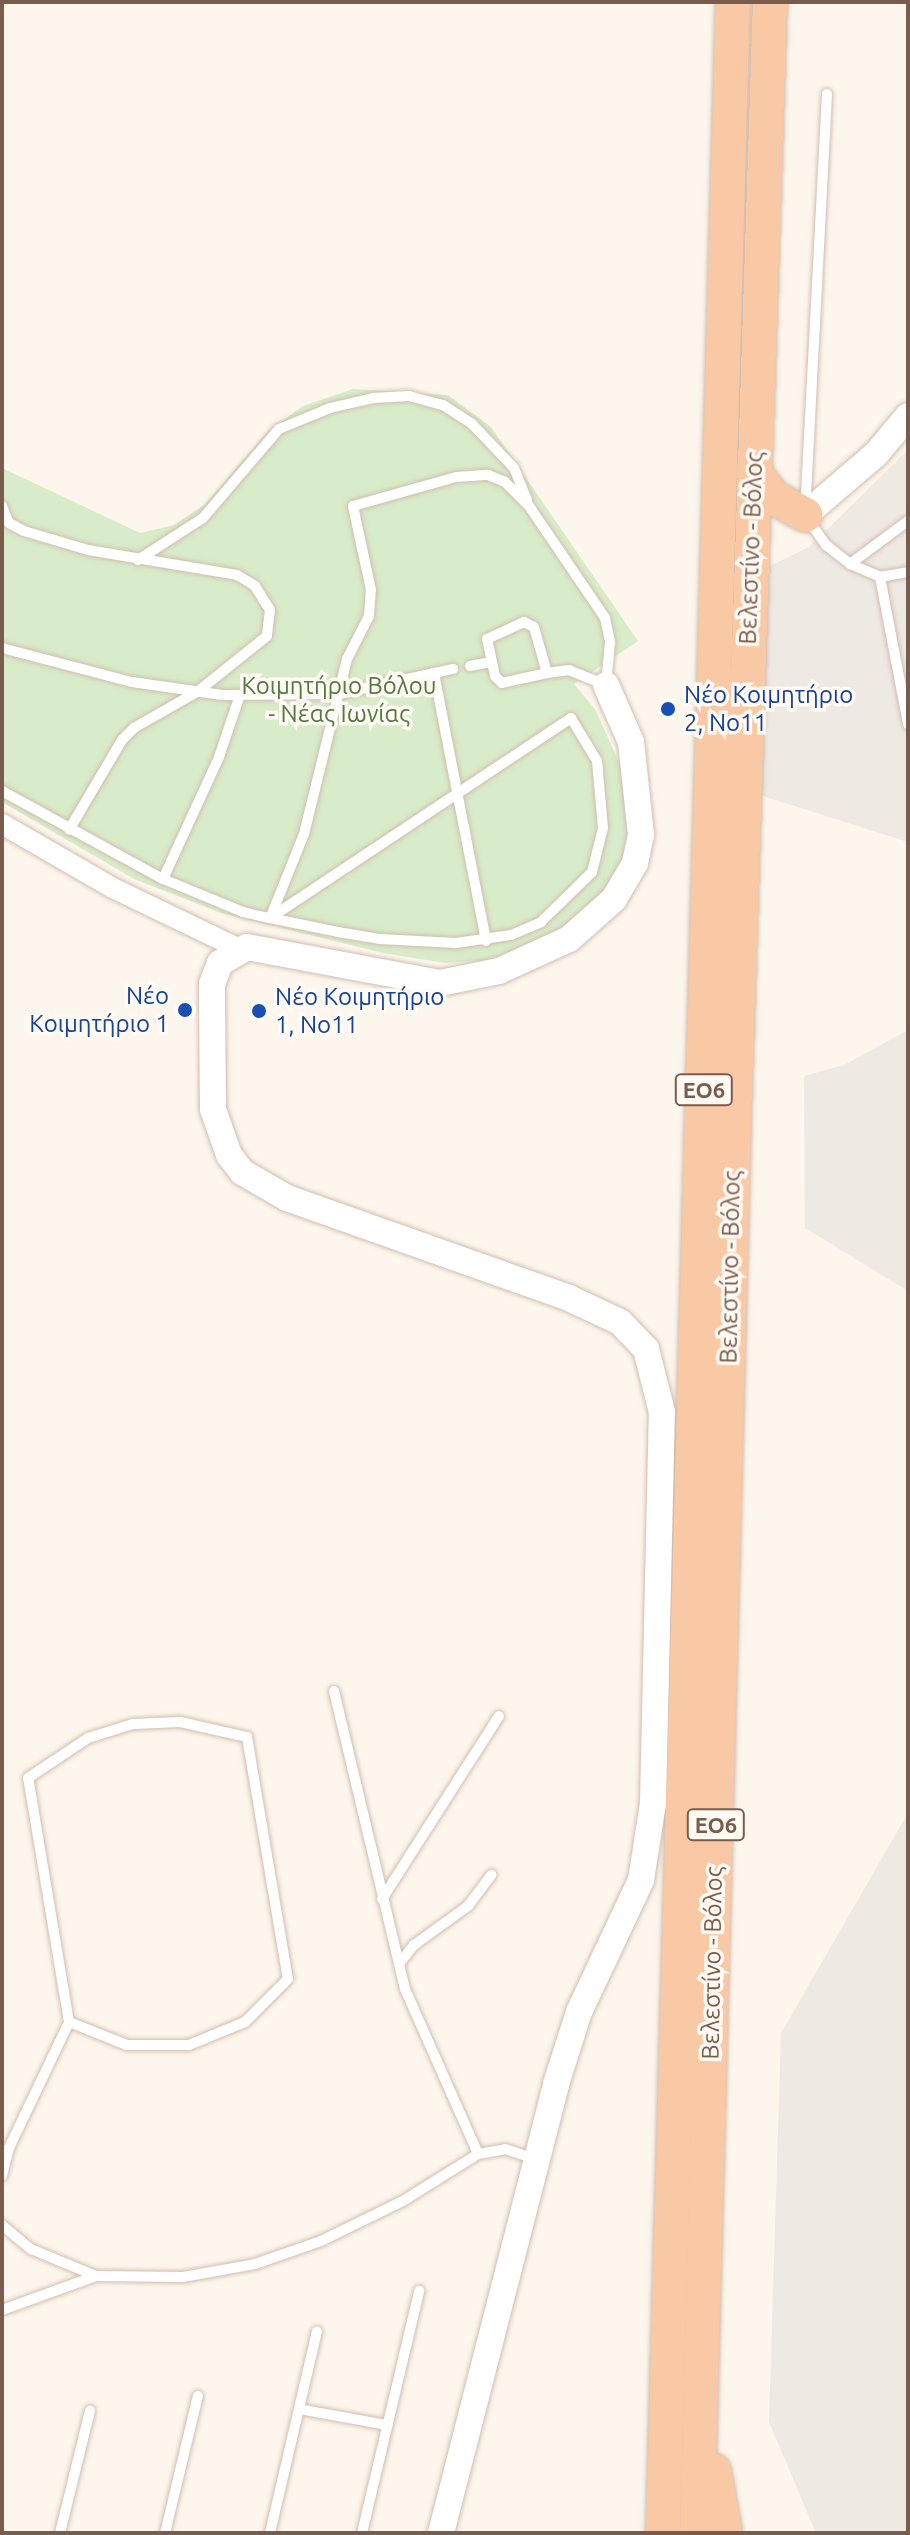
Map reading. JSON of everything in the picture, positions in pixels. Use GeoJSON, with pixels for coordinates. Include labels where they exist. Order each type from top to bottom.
{"type":"FeatureCollection","features":[{"type":"Feature","properties":{"kind":"highway","name":"Βελεστίνο - Βόλος"},"geometry":{"type":"LineString","coordinates":[[663,2533],[733,2]]}},
{"type":"Feature","properties":{"kind":"highway","name":"Βελεστίνο - Βόλος"},"geometry":{"type":"LineString","coordinates":[[697,2533],[750,545],[770,2]]}},
{"type":"Feature","properties":{"kind":"highway"},"geometry":{"type":"LineString","coordinates":[[753,471],[773,497],[805,515]]}},
{"type":"Feature","properties":{"kind":"highway"},"geometry":{"type":"LineString","coordinates":[[750,545],[805,515]]}},
{"type":"Feature","properties":{"kind":"highway"},"geometry":{"type":"LineString","coordinates":[[704,2293],[711,2449],[725,2533]]}},
{"type":"Feature","properties":{"kind":"street"},"geometry":{"type":"LineString","coordinates":[[805,515],[877,453],[908,416]]}},
{"type":"Feature","properties":{"kind":"street"},"geometry":{"type":"LineString","coordinates":[[2,824],[113,888],[240,949],[255,948],[440,983],[499,971],[569,939],[614,899],[635,863],[641,835],[631,742],[606,685]]}},
{"type":"Feature","properties":{"kind":"street"},"geometry":{"type":"LineString","coordinates":[[240,949],[220,963],[214,978],[209,1071],[216,1124],[242,1172],[287,1198],[598,1310],[637,1335],[658,1384],[663,1476],[649,1837],[628,1917],[579,2012],[537,2159],[441,2533]]}},
{"type":"Feature","properties":{"kind":"lane"},"geometry":{"type":"LineString","coordinates":[[827,94],[805,515],[826,545],[850,564],[880,577],[908,572]]}},
{"type":"Feature","properties":{"kind":"lane"},"geometry":{"type":"LineString","coordinates":[[138,560],[203,518],[279,429],[330,408],[373,398],[409,396],[443,405],[472,424],[514,468],[529,506]]}},
{"type":"Feature","properties":{"kind":"lane"},"geometry":{"type":"LineString","coordinates":[[270,918],[304,834],[347,659],[369,616],[371,590],[353,506],[456,477],[488,475],[505,482],[529,506],[605,618],[610,642],[606,685],[569,670],[502,683],[490,662],[489,636],[528,622],[534,627],[547,673]]}},
{"type":"Feature","properties":{"kind":"lane"},"geometry":{"type":"LineString","coordinates":[[2,506],[6,524],[88,550],[237,575],[255,586],[270,610],[267,636],[197,692],[128,734],[69,830]]}},
{"type":"Feature","properties":{"kind":"lane"},"geometry":{"type":"LineString","coordinates":[[850,564],[908,521]]}},
{"type":"Feature","properties":{"kind":"lane"},"geometry":{"type":"LineString","coordinates":[[880,577],[908,724]]}},
{"type":"Feature","properties":{"kind":"lane"},"geometry":{"type":"LineString","coordinates":[[2,648],[51,664],[197,692],[240,695],[338,694],[453,669]]}},
{"type":"Feature","properties":{"kind":"lane"},"geometry":{"type":"LineString","coordinates":[[470,666],[490,662]]}},
{"type":"Feature","properties":{"kind":"lane"},"geometry":{"type":"LineString","coordinates":[[434,673],[486,941]]}},
{"type":"Feature","properties":{"kind":"lane"},"geometry":{"type":"LineString","coordinates":[[163,879],[219,757],[240,695]]}},
{"type":"Feature","properties":{"kind":"lane"},"geometry":{"type":"LineString","coordinates":[[2,791],[163,879],[270,918],[380,939],[486,941],[541,922],[592,872],[601,852],[602,785],[597,761],[571,718],[270,918]]}},
{"type":"Feature","properties":{"kind":"lane"},"geometry":{"type":"LineString","coordinates":[[334,1691],[382,1899],[413,2014],[478,2154]]}},
{"type":"Feature","properties":{"kind":"lane"},"geometry":{"type":"LineString","coordinates":[[382,1899],[499,1716]]}},
{"type":"Feature","properties":{"kind":"lane"},"geometry":{"type":"LineString","coordinates":[[2,2176],[9,2148],[69,2022],[28,1778],[88,1738],[133,1724],[180,1722],[247,1737],[288,1979],[245,2022],[189,2045],[127,2045],[69,2022]]}},
{"type":"Feature","properties":{"kind":"lane"},"geometry":{"type":"LineString","coordinates":[[399,1964],[414,1945],[468,1906],[491,1875]]}},
{"type":"Feature","properties":{"kind":"lane"},"geometry":{"type":"LineString","coordinates":[[2,2225],[31,2249],[96,2276],[124,2280],[183,2277],[255,2264],[321,2241],[403,2201],[478,2154],[505,2149],[537,2159]]}},
{"type":"Feature","properties":{"kind":"lane"},"geometry":{"type":"LineString","coordinates":[[2,2310],[96,2276]]}},
{"type":"Feature","properties":{"kind":"lane"},"geometry":{"type":"LineString","coordinates":[[362,2533],[419,2291]]}},
{"type":"Feature","properties":{"kind":"lane"},"geometry":{"type":"LineString","coordinates":[[270,2533],[317,2331]]}},
{"type":"Feature","properties":{"kind":"lane"},"geometry":{"type":"LineString","coordinates":[[165,2533],[198,2396]]}},
{"type":"Feature","properties":{"kind":"lane"},"geometry":{"type":"LineString","coordinates":[[299,2409],[387,2425]]}},
{"type":"Feature","properties":{"kind":"lane"},"geometry":{"type":"LineString","coordinates":[[60,2533],[90,2411]]}},
{"type":"Feature","properties":{"kind":"shaded area"},"geometry":{"type":"Polygon","coordinates":[[[908,450],[908,842],[760,795],[768,567],[809,547],[908,450]]]}},
{"type":"Feature","properties":{"kind":"shaded area"},"geometry":{"type":"Polygon","coordinates":[[[908,1030],[908,1291],[805,1228],[804,1076],[844,1065],[908,1030]]]}},
{"type":"Feature","properties":{"kind":"shaded area"},"geometry":{"type":"Polygon","coordinates":[[[908,1813],[908,2533],[816,2533],[769,2422],[781,2033],[908,1813]]]}},
{"type":"Feature","properties":{"kind":"green space","name":"Κοιμητήριο Βόλου - Νέας Ιωνίας"},"geometry":{"type":"Polygon","coordinates":[[[353,389],[448,395],[491,427],[638,641],[574,684],[595,709],[631,789],[626,862],[600,900],[567,929],[495,960],[445,963],[383,953],[224,914],[134,879],[2,802],[2,468],[140,533],[174,525],[204,505],[268,431],[303,406],[353,389]]]}},
{"type":"Feature","properties":{"kind":"place","name":"Νέο Κοιμητήριο 2, Νο11"},"geometry":{"type":"Point","coordinates":[668,709]}},
{"type":"Feature","properties":{"kind":"place","name":"Νέο Κοιμητήριο 1"},"geometry":{"type":"Point","coordinates":[185,1010]}},
{"type":"Feature","properties":{"kind":"place","name":"Νέο Κοιμητήριο 1, Νο11"},"geometry":{"type":"Point","coordinates":[259,1011]}}]}
